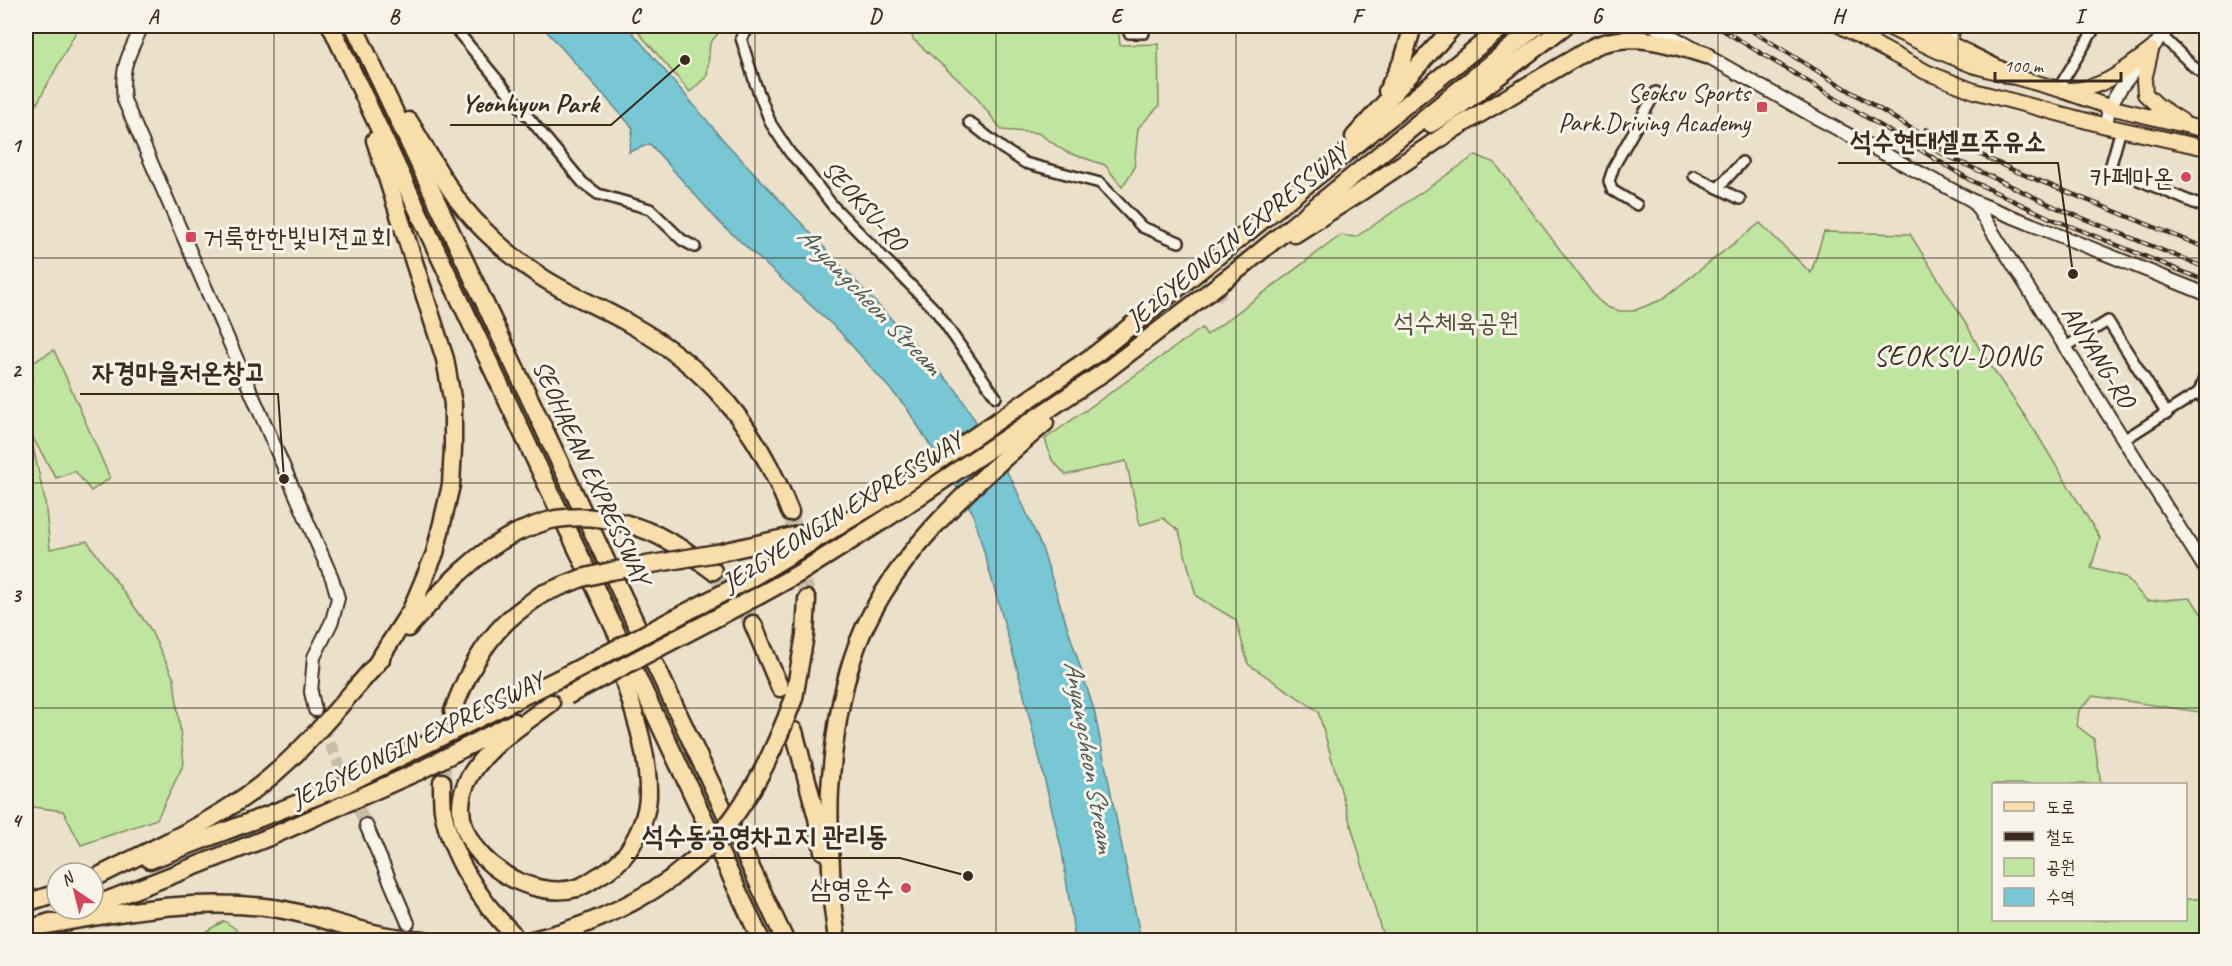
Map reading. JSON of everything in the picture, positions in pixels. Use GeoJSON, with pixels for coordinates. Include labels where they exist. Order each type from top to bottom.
{"type":"FeatureCollection","features":[{"type":"Feature","properties":{"kind":"highway","name":"SEOHAEAN EXPRESSWAY"},"geometry":{"type":"LineString","coordinates":[[330,26],[761,940]]}},
{"type":"Feature","properties":{"kind":"highway","name":"SEOHAEAN EXPRESSWAY"},"geometry":{"type":"LineString","coordinates":[[354,26],[785,940]]}},
{"type":"Feature","properties":{"kind":"highway"},"geometry":{"type":"LineString","coordinates":[[1357,134],[1394,79],[1406,52],[1413,26]]}},
{"type":"Feature","properties":{"kind":"highway"},"geometry":{"type":"LineString","coordinates":[[1291,199],[1357,134],[1454,26]]}},
{"type":"Feature","properties":{"kind":"highway","name":"JE2GYEONGIN EXPRESSWAY"},"geometry":{"type":"LineString","coordinates":[[105,901],[272,836],[417,772],[798,574],[887,518],[1107,370],[1239,269],[1537,26]]}},
{"type":"Feature","properties":{"kind":"highway"},"geometry":{"type":"LineString","coordinates":[[1375,158],[1457,108],[1564,26]]}},
{"type":"Feature","properties":{"kind":"highway"},"geometry":{"type":"LineString","coordinates":[[1912,26],[2010,75]]}},
{"type":"Feature","properties":{"kind":"highway","name":"JE2GYEONGIN EXPRESSWAY"},"geometry":{"type":"LineString","coordinates":[[105,875],[338,788],[560,678],[748,580],[878,502],[1097,353],[1503,27]]}},
{"type":"Feature","properties":{"kind":"highway"},"geometry":{"type":"LineString","coordinates":[[1239,269],[1359,194],[1454,129],[1593,47],[1615,40],[1644,39],[1706,55]]}},
{"type":"Feature","properties":{"kind":"highway"},"geometry":{"type":"LineString","coordinates":[[374,68],[457,199],[481,226],[540,276],[663,343],[709,381],[739,415],[753,436],[790,512]]}},
{"type":"Feature","properties":{"kind":"highway"},"geometry":{"type":"LineString","coordinates":[[357,82],[445,359],[453,404],[451,485],[435,553],[411,610],[375,666]]}},
{"type":"Feature","properties":{"kind":"highway"},"geometry":{"type":"LineString","coordinates":[[832,894],[830,791],[843,697],[852,660],[866,624],[889,582],[940,521],[975,486],[1107,370]]}},
{"type":"Feature","properties":{"kind":"highway"},"geometry":{"type":"LineString","coordinates":[[453,711],[462,685],[489,642],[506,621],[542,594],[582,578],[611,571],[717,553],[807,533],[878,502]]}},
{"type":"Feature","properties":{"kind":"highway"},"geometry":{"type":"LineString","coordinates":[[105,874],[212,817],[251,793],[319,729],[448,585],[487,549],[519,531],[555,519],[604,519],[629,524],[683,549],[713,570]]}},
{"type":"Feature","properties":{"kind":"highway"},"geometry":{"type":"LineString","coordinates":[[551,703],[495,747],[479,763],[466,785],[462,800],[463,825],[471,844],[486,861],[506,876],[528,886],[550,890],[577,888],[621,861],[643,826],[648,799],[645,745],[597,591]]}},
{"type":"Feature","properties":{"kind":"highway"},"geometry":{"type":"LineString","coordinates":[[532,940],[561,933],[597,920],[654,890],[703,852],[746,800],[774,750],[794,698],[805,635],[807,599]]}},
{"type":"Feature","properties":{"kind":"highway"},"geometry":{"type":"LineString","coordinates":[[753,624],[780,688]]}},
{"type":"Feature","properties":{"kind":"highway"},"geometry":{"type":"LineString","coordinates":[[794,731],[817,818],[832,894],[837,940]]}},
{"type":"Feature","properties":{"kind":"highway"},"geometry":{"type":"LineString","coordinates":[[442,782],[443,810],[449,835],[468,875],[491,912],[512,933]]}},
{"type":"Feature","properties":{"kind":"highway"},"geometry":{"type":"LineString","coordinates":[[26,903],[45,897]]}},
{"type":"Feature","properties":{"kind":"highway"},"geometry":{"type":"LineString","coordinates":[[33,928],[153,907],[218,904],[269,907],[306,913],[392,938],[424,940]]}},
{"type":"Feature","properties":{"kind":"highway"},"geometry":{"type":"LineString","coordinates":[[33,928],[52,921]]}},
{"type":"Feature","properties":{"kind":"main road"},"geometry":{"type":"LineString","coordinates":[[1841,26],[1926,72],[1974,91],[2106,126],[2206,147]]}},
{"type":"Feature","properties":{"kind":"main road"},"geometry":{"type":"LineString","coordinates":[[1886,26],[1972,65],[2058,89],[2109,107],[2200,129]]}},
{"type":"Feature","properties":{"kind":"main road"},"geometry":{"type":"LineString","coordinates":[[2058,89],[2086,90],[2103,83],[2151,50]]}},
{"type":"Feature","properties":{"kind":"main road"},"geometry":{"type":"LineString","coordinates":[[2151,50],[2144,80],[2145,94],[2157,105],[2200,129]]}},
{"type":"Feature","properties":{"kind":"street"},"geometry":{"type":"LineString","coordinates":[[142,26],[125,65],[122,80],[124,100],[322,556],[338,598],[332,621],[314,657],[311,692],[315,710]]}},
{"type":"Feature","properties":{"kind":"street"},"geometry":{"type":"LineString","coordinates":[[453,26],[583,183],[598,194],[650,209],[682,240],[695,247]]}},
{"type":"Feature","properties":{"kind":"street","name":"SEOKSU-RO"},"geometry":{"type":"LineString","coordinates":[[751,26],[741,38],[746,58],[771,124],[790,153],[803,166],[833,206],[936,311],[996,397]]}},
{"type":"Feature","properties":{"kind":"street"},"geometry":{"type":"LineString","coordinates":[[1129,26],[1130,33],[1144,33]]}},
{"type":"Feature","properties":{"kind":"street","name":"ANYANG-RO"},"geometry":{"type":"LineString","coordinates":[[1654,26],[1815,117],[1973,201],[2067,346],[2206,569]]}},
{"type":"Feature","properties":{"kind":"street"},"geometry":{"type":"LineString","coordinates":[[1951,45],[1955,26]]}},
{"type":"Feature","properties":{"kind":"street"},"geometry":{"type":"LineString","coordinates":[[2058,89],[2096,26]]}},
{"type":"Feature","properties":{"kind":"street"},"geometry":{"type":"LineString","coordinates":[[2106,126],[2109,107],[2122,86],[2166,31],[2194,67],[2206,76]]}},
{"type":"Feature","properties":{"kind":"street"},"geometry":{"type":"LineString","coordinates":[[1637,205],[1612,190],[1609,181],[1614,166],[1656,92]]}},
{"type":"Feature","properties":{"kind":"street"},"geometry":{"type":"LineString","coordinates":[[969,122],[1025,163],[1100,183],[1142,227],[1179,242]]}},
{"type":"Feature","properties":{"kind":"street"},"geometry":{"type":"LineString","coordinates":[[2121,129],[2110,168],[2206,208]]}},
{"type":"Feature","properties":{"kind":"street"},"geometry":{"type":"LineString","coordinates":[[1718,188],[1742,162]]}},
{"type":"Feature","properties":{"kind":"street"},"geometry":{"type":"LineString","coordinates":[[1694,176],[1740,199]]}},
{"type":"Feature","properties":{"kind":"street"},"geometry":{"type":"LineString","coordinates":[[1973,201],[2206,294]]}},
{"type":"Feature","properties":{"kind":"street"},"geometry":{"type":"LineString","coordinates":[[2067,346],[2108,321],[2167,414]]}},
{"type":"Feature","properties":{"kind":"street"},"geometry":{"type":"LineString","coordinates":[[2206,372],[2203,393],[2206,403]]}},
{"type":"Feature","properties":{"kind":"street"},"geometry":{"type":"LineString","coordinates":[[2125,440],[2203,393]]}},
{"type":"Feature","properties":{"kind":"street"},"geometry":{"type":"LineString","coordinates":[[366,825],[408,923]]}},
{"type":"Feature","properties":{"kind":"green space"},"geometry":{"type":"Polygon","coordinates":[[[26,26],[79,26],[26,124],[26,26]]]}},
{"type":"Feature","properties":{"kind":"green space"},"geometry":{"type":"Polygon","coordinates":[[[633,26],[724,26],[710,43],[707,76],[690,92],[633,26]]]}},
{"type":"Feature","properties":{"kind":"green space"},"geometry":{"type":"Polygon","coordinates":[[[909,26],[1118,26],[1120,45],[1158,44],[1159,106],[1138,128],[1134,169],[1122,187],[1105,165],[1066,152],[1038,133],[1002,130],[973,93],[913,39],[909,26]]]}},
{"type":"Feature","properties":{"kind":"green space","name":"석수체육공원"},"geometry":{"type":"Polygon","coordinates":[[[1476,155],[1495,163],[1597,299],[1607,307],[1619,311],[1633,311],[1661,300],[1760,223],[1811,273],[1824,232],[1910,234],[1980,350],[2035,431],[2100,538],[2091,568],[2125,577],[2147,601],[2191,598],[2206,621],[2206,713],[2093,696],[2079,710],[2077,726],[2094,739],[2101,783],[1992,783],[1992,921],[2187,921],[2187,899],[2206,899],[2206,940],[1384,940],[1318,711],[1248,664],[1236,620],[1196,596],[1179,531],[1163,518],[1140,525],[1126,461],[1066,475],[1052,460],[1045,439],[1202,328],[1207,335],[1341,235],[1356,237],[1476,155]]]}},
{"type":"Feature","properties":{"kind":"green space"},"geometry":{"type":"Polygon","coordinates":[[[54,350],[110,478],[91,491],[75,471],[56,478],[30,433],[45,501],[50,549],[87,541],[149,627],[174,679],[184,763],[157,819],[81,845],[63,811],[26,806],[26,402],[32,379],[32,363],[54,350]]]}},
{"type":"Feature","properties":{"kind":"green space"},"geometry":{"type":"Polygon","coordinates":[[[224,921],[252,940],[191,940],[224,921]]]}},
{"type":"Feature","properties":{"kind":"water","name":"Anyangcheon Stream"},"geometry":{"type":"Polygon","coordinates":[[[542,26],[627,26],[726,143],[957,391],[1013,482],[1042,548],[1094,710],[1141,940],[1075,940],[1062,851],[1020,679],[973,513],[906,407],[839,331],[720,223],[650,144],[629,152],[633,128],[542,26]]]}},
{"type":"Feature","properties":{"kind":"tunnel"},"geometry":{"type":"LineString","coordinates":[[1193,260],[1225,302]]}},
{"type":"Feature","properties":{"kind":"tunnel"},"geometry":{"type":"LineString","coordinates":[[790,512],[800,549],[807,599]]}},
{"type":"Feature","properties":{"kind":"tunnel"},"geometry":{"type":"LineString","coordinates":[[713,571],[753,624]]}},
{"type":"Feature","properties":{"kind":"tunnel"},"geometry":{"type":"LineString","coordinates":[[315,710],[366,825]]}},
{"type":"Feature","properties":{"kind":"tunnel"},"geometry":{"type":"LineString","coordinates":[[442,782],[445,747],[453,711]]}},
{"type":"Feature","properties":{"kind":"railway"},"geometry":{"type":"LineString","coordinates":[[1716,26],[1970,180],[2050,218],[2206,281]]}},
{"type":"Feature","properties":{"kind":"railway"},"geometry":{"type":"LineString","coordinates":[[1744,26],[1948,151]]}},
{"type":"Feature","properties":{"kind":"railway"},"geometry":{"type":"LineString","coordinates":[[1926,129],[2015,171],[2206,248]]}},
{"type":"Feature","properties":{"kind":"railway"},"geometry":{"type":"LineString","coordinates":[[1937,151],[2055,207],[2206,268]]}},
{"type":"Feature","properties":{"kind":"place","name":"Yeonhyun Park"},"geometry":{"type":"Point","coordinates":[685,60]}},
{"type":"Feature","properties":{"kind":"place","name":"Seoksu Sports Park.Driving Academy"},"geometry":{"type":"Point","coordinates":[1762,107]}},
{"type":"Feature","properties":{"kind":"place","name":"카페마온"},"geometry":{"type":"Point","coordinates":[2186,177]}},
{"type":"Feature","properties":{"kind":"place","name":"거룩한한빛비젼교회"},"geometry":{"type":"Point","coordinates":[191,237]}},
{"type":"Feature","properties":{"kind":"place","name":"석수현대셀프주유소"},"geometry":{"type":"Point","coordinates":[2073,274]}},
{"type":"Feature","properties":{"kind":"place","name":"자경마을저온창고"},"geometry":{"type":"Point","coordinates":[284,479]}},
{"type":"Feature","properties":{"kind":"place","name":"석수동공영차고지 관리동"},"geometry":{"type":"Point","coordinates":[968,876]}},
{"type":"Feature","properties":{"kind":"place","name":"삼영운수"},"geometry":{"type":"Point","coordinates":[906,888]}},
{"type":"Feature","properties":{"kind":"district","name":"SEOKSU-DONG"},"geometry":{"type":"Point","coordinates":[1958,355]}}]}
